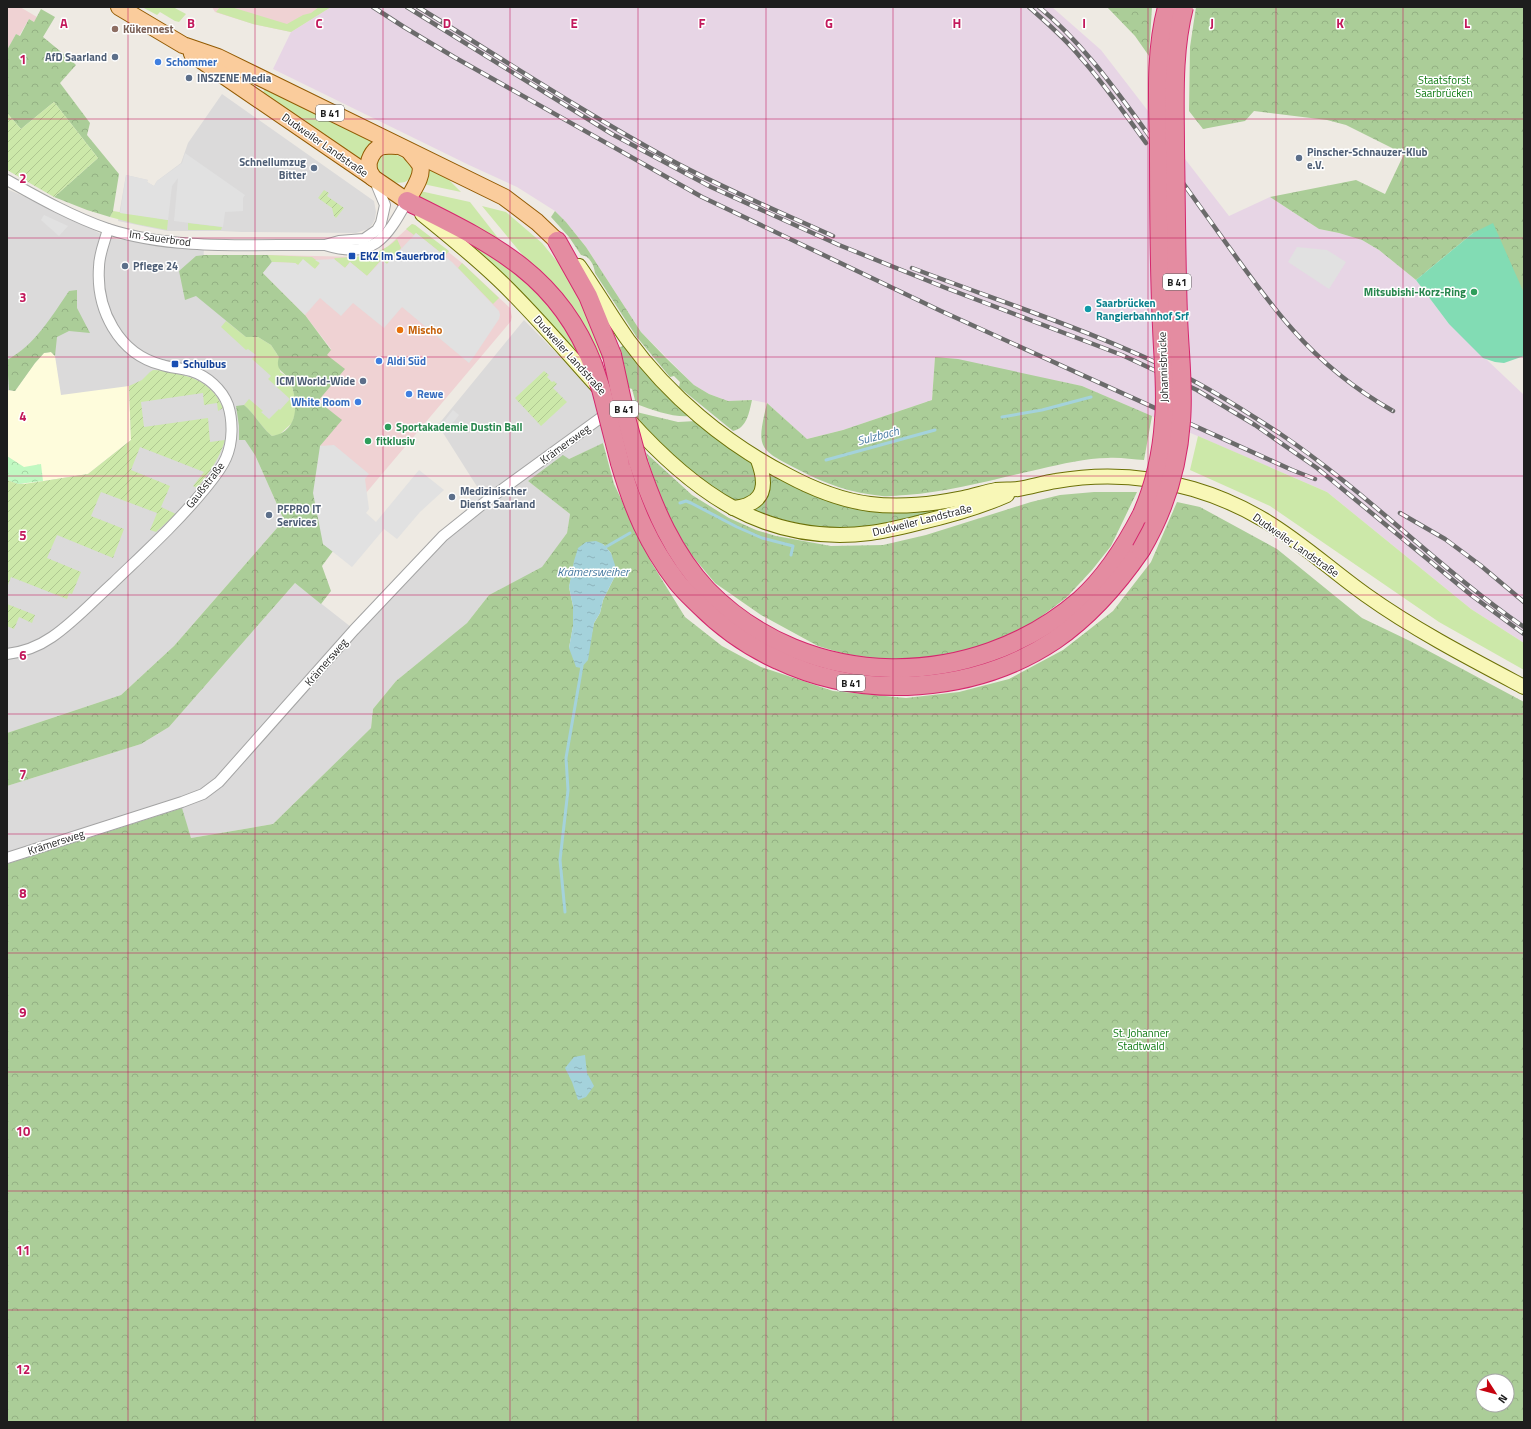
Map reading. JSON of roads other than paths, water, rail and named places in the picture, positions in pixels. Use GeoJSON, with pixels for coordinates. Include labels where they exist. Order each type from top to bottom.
{"type":"FeatureCollection","features":[{"type":"Feature","properties":{"kind":"highway","name":"Johannisbrücke"},"geometry":{"type":"LineString","coordinates":[[557,241],[588,296],[612,355],[624,410],[647,489],[666,532],[677,552],[707,590],[728,609],[776,640],[802,652],[828,660],[857,666],[907,667],[952,662],[993,651],[1018,641],[1042,628],[1080,599],[1106,571],[1123,548],[1146,505],[1154,481],[1164,426],[1159,274],[1158,93],[1159,55],[1167,7]]}},
{"type":"Feature","properties":{"kind":"highway","name":"Johannisbrücke"},"geometry":{"type":"LineString","coordinates":[[407,201],[500,250],[530,273],[546,288],[570,319],[582,338],[593,366],[603,396],[620,463],[638,518],[663,563],[678,583],[712,618],[746,643],[778,661],[807,672],[851,682],[878,686],[908,686],[959,680],[1010,664],[1054,640],[1078,622],[1101,601],[1117,584],[1141,550],[1152,531],[1170,485],[1177,456],[1181,421],[1176,273],[1175,93],[1176,56],[1180,21],[1184,7]]}},
{"type":"Feature","properties":{"kind":"main road","name":"Dudweiler Landstraße"},"geometry":{"type":"LineString","coordinates":[[119,7],[183,45],[218,57],[504,198],[515,205],[537,222],[575,260],[629,340],[662,381],[712,427],[758,460],[808,486],[848,500],[867,504],[908,506],[966,498],[996,490],[1019,489],[1077,478],[1120,477],[1155,480],[1192,489],[1217,497],[1265,520],[1386,608],[1493,671],[1524,687]]}},
{"type":"Feature","properties":{"kind":"main road","name":"Dudweiler Landstraße"},"geometry":{"type":"LineString","coordinates":[[183,45],[195,57],[240,86],[407,201],[416,210],[456,241],[499,279],[616,406],[674,466],[705,492],[745,515],[783,527],[809,532],[851,534],[890,530],[933,520],[971,509],[1019,489]]}},
{"type":"Feature","properties":{"kind":"main road"},"geometry":{"type":"LineString","coordinates":[[373,178],[369,169],[369,164],[375,150],[380,147],[403,149],[420,164],[421,170],[407,201]]}},
{"type":"Feature","properties":{"kind":"main road"},"geometry":{"type":"LineString","coordinates":[[733,508],[749,504],[761,496],[764,482],[758,460]]}},
{"type":"Feature","properties":{"kind":"street","name":"Im Sauerbrod"},"geometry":{"type":"LineString","coordinates":[[325,245],[339,241],[364,239],[377,230],[384,214],[385,202],[373,178]]}},
{"type":"Feature","properties":{"kind":"street","name":"Im Sauerbrod"},"geometry":{"type":"LineString","coordinates":[[7,180],[69,213],[108,229],[140,237],[182,243],[325,245],[339,249],[362,248],[372,246],[384,237],[407,201]]}},
{"type":"Feature","properties":{"kind":"street","name":"Gaußstraße"},"geometry":{"type":"LineString","coordinates":[[7,654],[30,648],[52,637],[87,607],[192,504],[221,467],[230,446],[231,427],[228,408],[222,395],[214,385],[205,377],[190,370],[161,365],[137,354],[126,344],[112,327],[103,306],[99,279],[100,257],[108,229]]}},
{"type":"Feature","properties":{"kind":"street","name":"Krämersweg"},"geometry":{"type":"LineString","coordinates":[[7,858],[182,802],[203,794],[220,782],[354,630],[443,536],[495,495],[575,438],[616,406]]}},
{"type":"Feature","properties":{"kind":"water","name":"Krämersweiher"},"geometry":{"type":"Polygon","coordinates":[[[596,541],[603,544],[611,553],[615,565],[614,578],[603,600],[600,613],[594,623],[588,660],[581,668],[576,667],[569,648],[573,626],[573,606],[569,587],[578,548],[586,542],[596,541]]]}},
{"type":"Feature","properties":{"kind":"water"},"geometry":{"type":"Polygon","coordinates":[[[585,1055],[587,1073],[594,1086],[586,1097],[578,1100],[572,1082],[565,1068],[574,1057],[585,1055]]]}},
{"type":"Feature","properties":{"kind":"waterway","name":"Sulzbach"},"geometry":{"type":"LineString","coordinates":[[1002,417],[1042,410],[1091,397]]}},
{"type":"Feature","properties":{"kind":"waterway","name":"Sulzbach"},"geometry":{"type":"LineString","coordinates":[[826,460],[935,430]]}},
{"type":"Feature","properties":{"kind":"waterway"},"geometry":{"type":"LineString","coordinates":[[680,503],[686,501],[762,538],[793,546],[791,555]]}},
{"type":"Feature","properties":{"kind":"waterway"},"geometry":{"type":"LineString","coordinates":[[604,548],[630,533]]}},
{"type":"Feature","properties":{"kind":"waterway"},"geometry":{"type":"LineString","coordinates":[[565,912],[560,860],[568,790],[566,758],[582,666]]}},
{"type":"Feature","properties":{"kind":"railway"},"geometry":{"type":"LineString","coordinates":[[373,7],[454,57],[702,197],[941,311],[1292,470],[1315,479]]}},
{"type":"Feature","properties":{"kind":"railway"},"geometry":{"type":"LineString","coordinates":[[407,7],[612,134],[711,187],[839,245],[946,288],[1122,355],[1197,390],[1255,425],[1317,468],[1471,595],[1524,634]]}},
{"type":"Feature","properties":{"kind":"railway"},"geometry":{"type":"LineString","coordinates":[[418,7],[574,104],[669,159],[730,190],[833,236]]}},
{"type":"Feature","properties":{"kind":"railway"},"geometry":{"type":"LineString","coordinates":[[1029,7],[1056,31],[1090,68],[1146,143]]}},
{"type":"Feature","properties":{"kind":"railway"},"geometry":{"type":"LineString","coordinates":[[1039,7],[1081,47],[1105,77],[1256,284],[1293,330],[1315,353],[1352,385],[1393,411]]}},
{"type":"Feature","properties":{"kind":"railway"},"geometry":{"type":"LineString","coordinates":[[912,268],[1085,332],[1153,361],[1210,390],[1279,433],[1342,479],[1462,580],[1524,627]]}},
{"type":"Feature","properties":{"kind":"railway"},"geometry":{"type":"LineString","coordinates":[[1400,513],[1445,539],[1480,565],[1524,602]]}},
{"type":"Feature","properties":{"kind":"place","name":"Kükennest"},"geometry":{"type":"Point","coordinates":[115,29]}},
{"type":"Feature","properties":{"kind":"place","name":"AfD Saarland"},"geometry":{"type":"Point","coordinates":[115,57]}},
{"type":"Feature","properties":{"kind":"place","name":"Schommer"},"geometry":{"type":"Point","coordinates":[158,62]}},
{"type":"Feature","properties":{"kind":"place","name":"INSZENE Media"},"geometry":{"type":"Point","coordinates":[189,78]}},
{"type":"Feature","properties":{"kind":"place","name":"Pinscher-Schnauzer-Klub e.V."},"geometry":{"type":"Point","coordinates":[1299,158]}},
{"type":"Feature","properties":{"kind":"place","name":"Schnellumzug Bitter"},"geometry":{"type":"Point","coordinates":[314,168]}},
{"type":"Feature","properties":{"kind":"place","name":"EKZ Im Sauerbrod"},"geometry":{"type":"Point","coordinates":[352,256]}},
{"type":"Feature","properties":{"kind":"place","name":"Pflege 24"},"geometry":{"type":"Point","coordinates":[125,266]}},
{"type":"Feature","properties":{"kind":"place","name":"Mitsubishi-Korz-Ring"},"geometry":{"type":"Point","coordinates":[1474,292]}},
{"type":"Feature","properties":{"kind":"place","name":"Saarbrücken Rangierbahnhof Srf"},"geometry":{"type":"Point","coordinates":[1088,309]}},
{"type":"Feature","properties":{"kind":"place","name":"Mischo"},"geometry":{"type":"Point","coordinates":[400,330]}},
{"type":"Feature","properties":{"kind":"place","name":"Aldi Süd"},"geometry":{"type":"Point","coordinates":[379,361]}},
{"type":"Feature","properties":{"kind":"place","name":"Schulbus"},"geometry":{"type":"Point","coordinates":[175,364]}},
{"type":"Feature","properties":{"kind":"place","name":"ICM World-Wide"},"geometry":{"type":"Point","coordinates":[363,381]}},
{"type":"Feature","properties":{"kind":"place","name":"Rewe"},"geometry":{"type":"Point","coordinates":[409,394]}},
{"type":"Feature","properties":{"kind":"place","name":"White Room"},"geometry":{"type":"Point","coordinates":[358,402]}},
{"type":"Feature","properties":{"kind":"place","name":"Sportakademie Dustin Ball"},"geometry":{"type":"Point","coordinates":[388,427]}},
{"type":"Feature","properties":{"kind":"place","name":"fitklusiv"},"geometry":{"type":"Point","coordinates":[368,441]}},
{"type":"Feature","properties":{"kind":"place","name":"Medizinischer Dienst Saarland"},"geometry":{"type":"Point","coordinates":[452,497]}},
{"type":"Feature","properties":{"kind":"place","name":"PFPRO IT Services"},"geometry":{"type":"Point","coordinates":[269,515]}},
{"type":"Feature","properties":{"kind":"park label","name":"Staatsforst Saarbrücken"},"geometry":{"type":"Point","coordinates":[1444,86]}},
{"type":"Feature","properties":{"kind":"park label","name":"St. Johanner Stadtwald"},"geometry":{"type":"Point","coordinates":[1141,1039]}}]}
